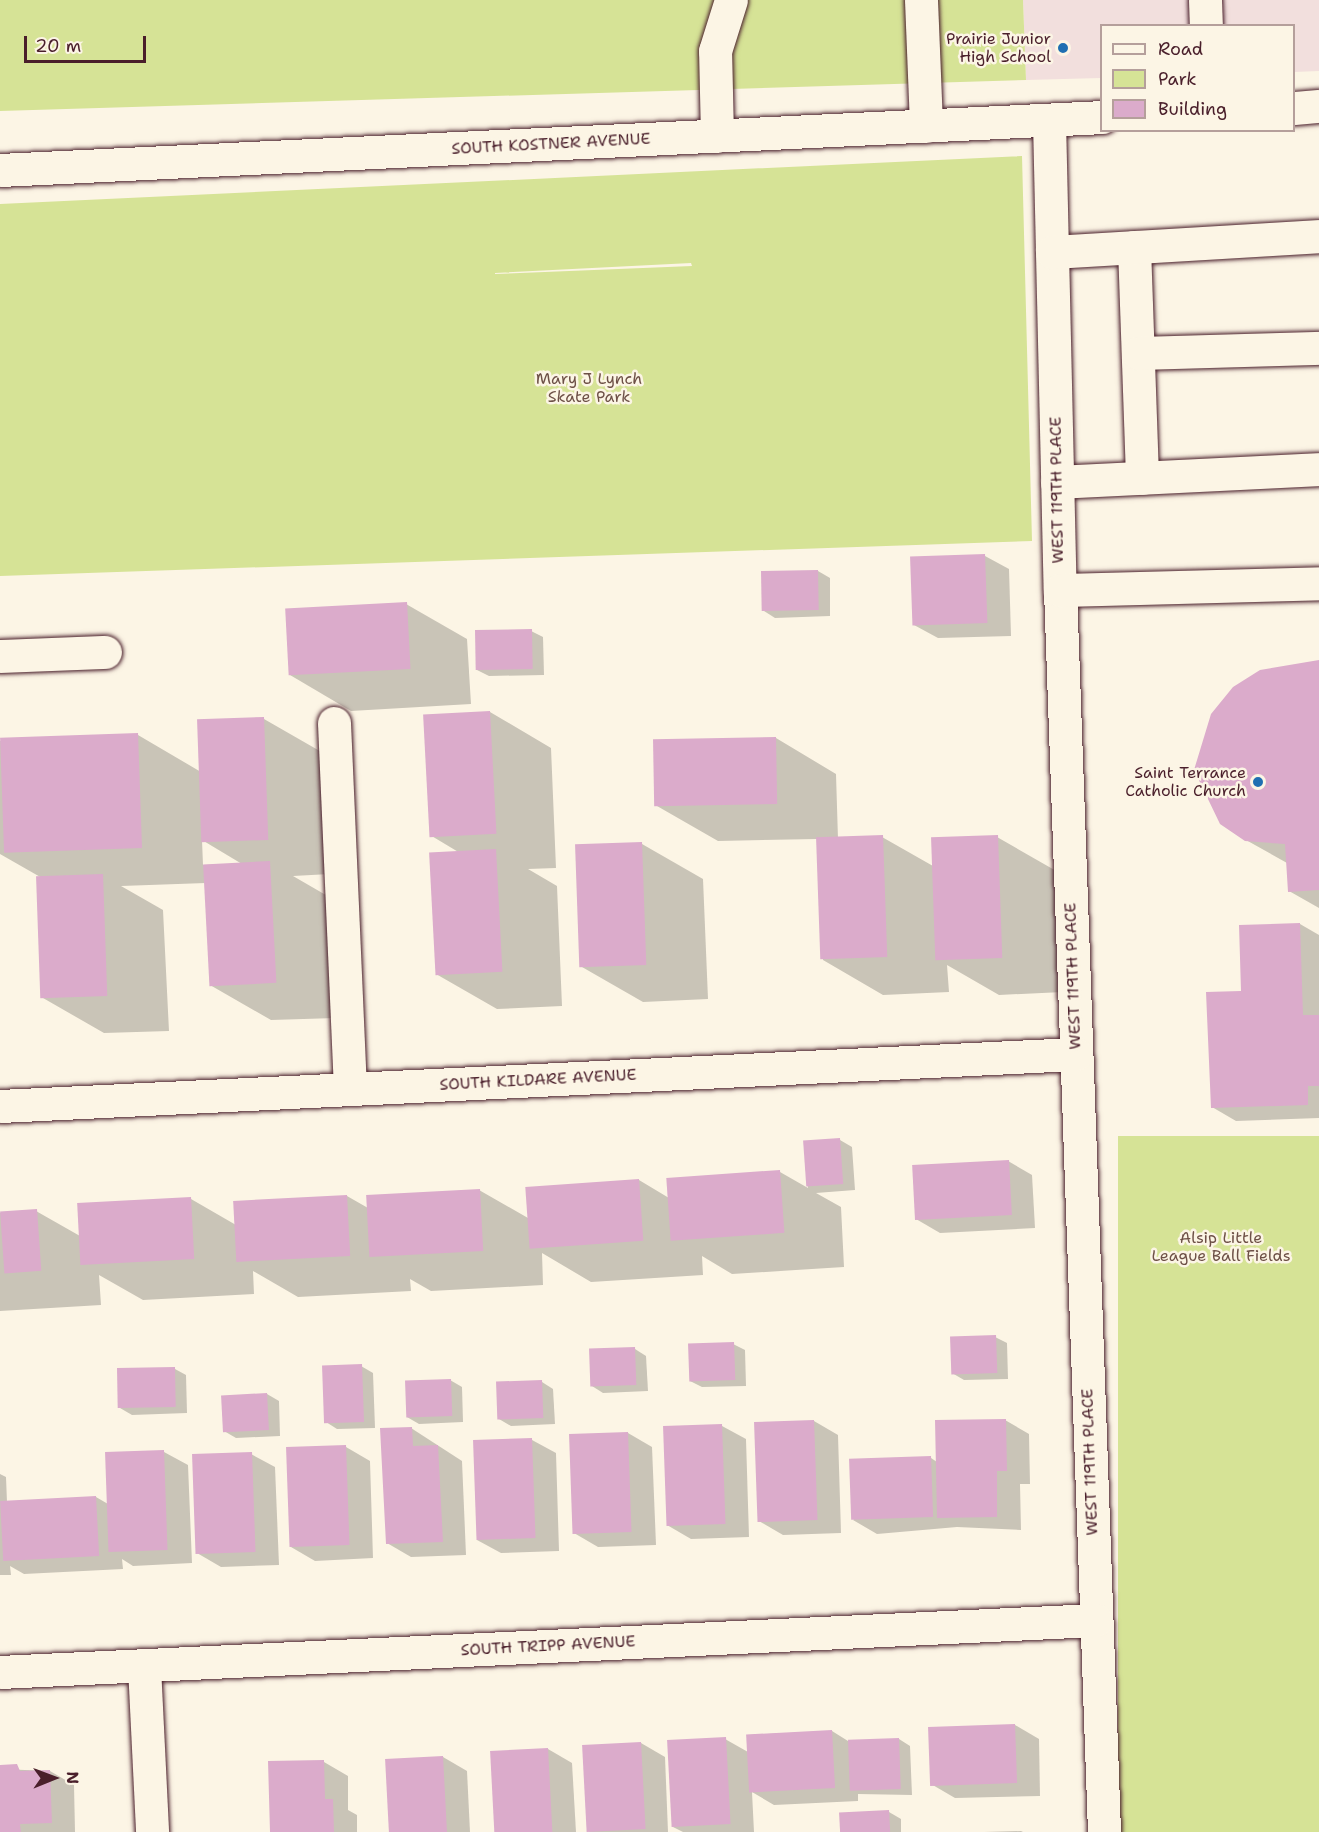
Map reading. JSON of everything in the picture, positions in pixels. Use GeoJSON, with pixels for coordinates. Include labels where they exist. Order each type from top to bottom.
{"type":"FeatureCollection","features":[{"type":"Feature","properties":{"kind":"street"},"geometry":{"type":"LineString","coordinates":[[717,135],[715,51],[731,0]]}},
{"type":"Feature","properties":{"kind":"street"},"geometry":{"type":"LineString","coordinates":[[921,0],[926,126]]}},
{"type":"Feature","properties":{"kind":"street"},"geometry":{"type":"LineString","coordinates":[[1205,0],[1206,24]]}},
{"type":"Feature","properties":{"kind":"street"},"geometry":{"type":"LineString","coordinates":[[1295,108],[1319,106]]}},
{"type":"Feature","properties":{"kind":"street","name":"SOUTH KOSTNER AVENUE"},"geometry":{"type":"LineString","coordinates":[[0,170],[1100,117]]}},
{"type":"Feature","properties":{"kind":"street","name":"WEST 119TH PLACE"},"geometry":{"type":"LineString","coordinates":[[1049,120],[1060,590],[1104,1832]]}},
{"type":"Feature","properties":{"kind":"street"},"geometry":{"type":"LineString","coordinates":[[1052,252],[1319,236]]}},
{"type":"Feature","properties":{"kind":"street"},"geometry":{"type":"LineString","coordinates":[[1134,248],[1142,478]]}},
{"type":"Feature","properties":{"kind":"street"},"geometry":{"type":"LineString","coordinates":[[1138,353],[1319,348]]}},
{"type":"Feature","properties":{"kind":"street"},"geometry":{"type":"LineString","coordinates":[[1057,482],[1319,469]]}},
{"type":"Feature","properties":{"kind":"street"},"geometry":{"type":"LineString","coordinates":[[1060,590],[1319,583]]}},
{"type":"Feature","properties":{"kind":"street"},"geometry":{"type":"LineString","coordinates":[[0,656],[105,652]]}},
{"type":"Feature","properties":{"kind":"street"},"geometry":{"type":"LineString","coordinates":[[334,723],[350,1089]]}},
{"type":"Feature","properties":{"kind":"street","name":"SOUTH KILDARE AVENUE"},"geometry":{"type":"LineString","coordinates":[[0,1106],[1076,1054]]}},
{"type":"Feature","properties":{"kind":"street","name":"SOUTH TRIPP AVENUE"},"geometry":{"type":"LineString","coordinates":[[0,1672],[1096,1620]]}},
{"type":"Feature","properties":{"kind":"street"},"geometry":{"type":"LineString","coordinates":[[144,1666],[152,1832]]}},
{"type":"Feature","properties":{"kind":"shaded area","name":"Prairie Junior High School"},"geometry":{"type":"Polygon","coordinates":[[[1023,0],[1319,0],[1319,71],[1295,72],[1295,24],[1100,24],[1100,78],[1026,80],[1023,0]]]}},
{"type":"Feature","properties":{"kind":"green space"},"geometry":{"type":"Polygon","coordinates":[[[0,0],[1023,0],[1026,80],[0,111],[0,0]]]}},
{"type":"Feature","properties":{"kind":"green space","name":"Mary J Lynch Skate Park"},"geometry":{"type":"Polygon","coordinates":[[[1022,156],[1032,541],[0,576],[0,204],[1022,156]],[[691,263],[495,274],[692,266],[691,263]]]}},
{"type":"Feature","properties":{"kind":"green space","name":"Alsip Little League Ball Fields"},"geometry":{"type":"Polygon","coordinates":[[[1118,1136],[1319,1136],[1319,1832],[1118,1832],[1118,1136]]]}},
{"type":"Feature","properties":{"kind":"building"},"geometry":{"type":"Polygon","coordinates":[[[985,554],[987,623],[912,626],[910,557],[985,554]]]}},
{"type":"Feature","properties":{"kind":"building"},"geometry":{"type":"Polygon","coordinates":[[[818,570],[819,610],[762,611],[761,571],[818,570]]]}},
{"type":"Feature","properties":{"kind":"building"},"geometry":{"type":"Polygon","coordinates":[[[407,602],[411,669],[289,675],[285,608],[407,602]]]}},
{"type":"Feature","properties":{"kind":"building"},"geometry":{"type":"Polygon","coordinates":[[[532,629],[533,669],[476,670],[475,630],[532,629]]]}},
{"type":"Feature","properties":{"kind":"building","name":"Saint Terrance Catholic Church"},"geometry":{"type":"Polygon","coordinates":[[[1319,660],[1319,890],[1288,892],[1285,844],[1245,841],[1220,824],[1194,770],[1211,714],[1233,687],[1260,670],[1319,660]]]}},
{"type":"Feature","properties":{"kind":"building"},"geometry":{"type":"Polygon","coordinates":[[[490,711],[496,834],[430,837],[423,715],[490,711]]]}},
{"type":"Feature","properties":{"kind":"building"},"geometry":{"type":"Polygon","coordinates":[[[264,717],[268,840],[201,842],[197,719],[264,717]]]}},
{"type":"Feature","properties":{"kind":"building"},"geometry":{"type":"Polygon","coordinates":[[[138,733],[142,848],[4,853],[0,738],[138,733]]]}},
{"type":"Feature","properties":{"kind":"building"},"geometry":{"type":"Polygon","coordinates":[[[776,737],[777,804],[654,806],[653,739],[776,737]]]}},
{"type":"Feature","properties":{"kind":"building"},"geometry":{"type":"Polygon","coordinates":[[[883,835],[887,957],[820,959],[816,837],[883,835]]]}},
{"type":"Feature","properties":{"kind":"building"},"geometry":{"type":"Polygon","coordinates":[[[998,835],[1002,958],[935,960],[931,837],[998,835]]]}},
{"type":"Feature","properties":{"kind":"building"},"geometry":{"type":"Polygon","coordinates":[[[642,842],[646,965],[579,967],[575,844],[642,842]]]}},
{"type":"Feature","properties":{"kind":"building"},"geometry":{"type":"Polygon","coordinates":[[[496,849],[502,972],[436,975],[429,853],[496,849]]]}},
{"type":"Feature","properties":{"kind":"building"},"geometry":{"type":"Polygon","coordinates":[[[270,861],[276,983],[209,986],[203,865],[270,861]]]}},
{"type":"Feature","properties":{"kind":"building"},"geometry":{"type":"Polygon","coordinates":[[[103,874],[107,996],[40,998],[36,876],[103,874]]]}},
{"type":"Feature","properties":{"kind":"building"},"geometry":{"type":"Polygon","coordinates":[[[1300,923],[1303,1015],[1319,1015],[1319,1086],[1308,1086],[1308,1105],[1211,1108],[1206,992],[1241,991],[1239,925],[1300,923]]]}},
{"type":"Feature","properties":{"kind":"building"},"geometry":{"type":"Polygon","coordinates":[[[840,1138],[843,1184],[806,1186],[803,1141],[840,1138]]]}},
{"type":"Feature","properties":{"kind":"building"},"geometry":{"type":"Polygon","coordinates":[[[1009,1160],[1012,1215],[915,1220],[912,1165],[1009,1160]]]}},
{"type":"Feature","properties":{"kind":"building"},"geometry":{"type":"Polygon","coordinates":[[[780,1170],[784,1233],[671,1241],[666,1178],[780,1170]]]}},
{"type":"Feature","properties":{"kind":"building"},"geometry":{"type":"Polygon","coordinates":[[[639,1179],[643,1241],[530,1249],[525,1187],[639,1179]]]}},
{"type":"Feature","properties":{"kind":"building"},"geometry":{"type":"Polygon","coordinates":[[[480,1189],[483,1251],[369,1257],[366,1195],[480,1189]]]}},
{"type":"Feature","properties":{"kind":"building"},"geometry":{"type":"Polygon","coordinates":[[[347,1195],[350,1256],[236,1262],[233,1201],[347,1195]]]}},
{"type":"Feature","properties":{"kind":"building"},"geometry":{"type":"Polygon","coordinates":[[[191,1197],[194,1259],[80,1265],[77,1203],[191,1197]]]}},
{"type":"Feature","properties":{"kind":"building"},"geometry":{"type":"Polygon","coordinates":[[[37,1209],[41,1271],[4,1273],[0,1212],[37,1209]]]}},
{"type":"Feature","properties":{"kind":"building"},"geometry":{"type":"Polygon","coordinates":[[[996,1335],[997,1373],[951,1375],[950,1337],[996,1335]]]}},
{"type":"Feature","properties":{"kind":"building"},"geometry":{"type":"Polygon","coordinates":[[[734,1342],[735,1380],[689,1382],[688,1344],[734,1342]]]}},
{"type":"Feature","properties":{"kind":"building"},"geometry":{"type":"Polygon","coordinates":[[[635,1347],[636,1385],[590,1387],[589,1349],[635,1347]]]}},
{"type":"Feature","properties":{"kind":"building"},"geometry":{"type":"Polygon","coordinates":[[[362,1364],[364,1422],[324,1423],[322,1365],[362,1364]]]}},
{"type":"Feature","properties":{"kind":"building"},"geometry":{"type":"Polygon","coordinates":[[[175,1367],[176,1407],[118,1408],[117,1368],[175,1367]]]}},
{"type":"Feature","properties":{"kind":"building"},"geometry":{"type":"Polygon","coordinates":[[[451,1379],[452,1416],[406,1418],[405,1381],[451,1379]]]}},
{"type":"Feature","properties":{"kind":"building"},"geometry":{"type":"Polygon","coordinates":[[[542,1380],[543,1418],[497,1420],[496,1382],[542,1380]]]}},
{"type":"Feature","properties":{"kind":"building"},"geometry":{"type":"Polygon","coordinates":[[[267,1393],[269,1430],[223,1432],[221,1395],[267,1393]]]}},
{"type":"Feature","properties":{"kind":"building"},"geometry":{"type":"Polygon","coordinates":[[[1006,1419],[1007,1471],[997,1471],[997,1517],[937,1518],[935,1420],[1006,1419]]]}},
{"type":"Feature","properties":{"kind":"building"},"geometry":{"type":"Polygon","coordinates":[[[814,1420],[817,1520],[758,1522],[754,1422],[814,1420]]]}},
{"type":"Feature","properties":{"kind":"building"},"geometry":{"type":"Polygon","coordinates":[[[722,1424],[725,1524],[667,1526],[663,1426],[722,1424]]]}},
{"type":"Feature","properties":{"kind":"building"},"geometry":{"type":"Polygon","coordinates":[[[412,1427],[413,1446],[438,1445],[443,1542],[386,1544],[380,1428],[412,1427]]]}},
{"type":"Feature","properties":{"kind":"building"},"geometry":{"type":"Polygon","coordinates":[[[628,1432],[631,1532],[573,1534],[569,1434],[628,1432]]]}},
{"type":"Feature","properties":{"kind":"building"},"geometry":{"type":"Polygon","coordinates":[[[532,1438],[535,1538],[477,1540],[473,1440],[532,1438]]]}},
{"type":"Feature","properties":{"kind":"building"},"geometry":{"type":"Polygon","coordinates":[[[346,1445],[349,1545],[290,1547],[286,1447],[346,1445]]]}},
{"type":"Feature","properties":{"kind":"building"},"geometry":{"type":"Polygon","coordinates":[[[164,1450],[167,1550],[109,1552],[105,1452],[164,1450]]]}},
{"type":"Feature","properties":{"kind":"building"},"geometry":{"type":"Polygon","coordinates":[[[252,1452],[255,1552],[196,1554],[192,1454],[252,1452]]]}},
{"type":"Feature","properties":{"kind":"building"},"geometry":{"type":"Polygon","coordinates":[[[931,1456],[933,1517],[851,1520],[849,1459],[931,1456]]]}},
{"type":"Feature","properties":{"kind":"building"},"geometry":{"type":"Polygon","coordinates":[[[96,1496],[99,1556],[3,1561],[0,1501],[96,1496]]]}},
{"type":"Feature","properties":{"kind":"building"},"geometry":{"type":"Polygon","coordinates":[[[1015,1724],[1017,1783],[930,1786],[928,1727],[1015,1724]]]}},
{"type":"Feature","properties":{"kind":"building"},"geometry":{"type":"Polygon","coordinates":[[[832,1730],[835,1788],[749,1792],[746,1735],[832,1730]]]}},
{"type":"Feature","properties":{"kind":"building"},"geometry":{"type":"Polygon","coordinates":[[[726,1737],[731,1824],[672,1827],[667,1740],[726,1737]]]}},
{"type":"Feature","properties":{"kind":"building"},"geometry":{"type":"Polygon","coordinates":[[[899,1738],[901,1789],[850,1791],[848,1740],[899,1738]]]}},
{"type":"Feature","properties":{"kind":"building"},"geometry":{"type":"Polygon","coordinates":[[[641,1742],[646,1829],[587,1832],[582,1745],[641,1742]]]}},
{"type":"Feature","properties":{"kind":"building"},"geometry":{"type":"Polygon","coordinates":[[[548,1748],[552,1832],[494,1832],[490,1751],[548,1748]]]}},
{"type":"Feature","properties":{"kind":"building"},"geometry":{"type":"Polygon","coordinates":[[[443,1756],[447,1832],[389,1832],[385,1759],[443,1756]]]}},
{"type":"Feature","properties":{"kind":"building"},"geometry":{"type":"Polygon","coordinates":[[[324,1760],[325,1799],[333,1799],[334,1832],[270,1832],[268,1761],[324,1760]]]}},
{"type":"Feature","properties":{"kind":"building"},"geometry":{"type":"Polygon","coordinates":[[[17,1764],[20,1771],[50,1770],[52,1823],[20,1824],[21,1832],[0,1832],[0,1765],[17,1764]]]}},
{"type":"Feature","properties":{"kind":"building"},"geometry":{"type":"Polygon","coordinates":[[[889,1810],[890,1832],[840,1832],[839,1813],[889,1810]]]}},
{"type":"Feature","properties":{"kind":"place","name":"Prairie Junior High School"},"geometry":{"type":"Point","coordinates":[1063,48]}},
{"type":"Feature","properties":{"kind":"place","name":"Saint Terrance Catholic Church"},"geometry":{"type":"Point","coordinates":[1258,782]}}]}
